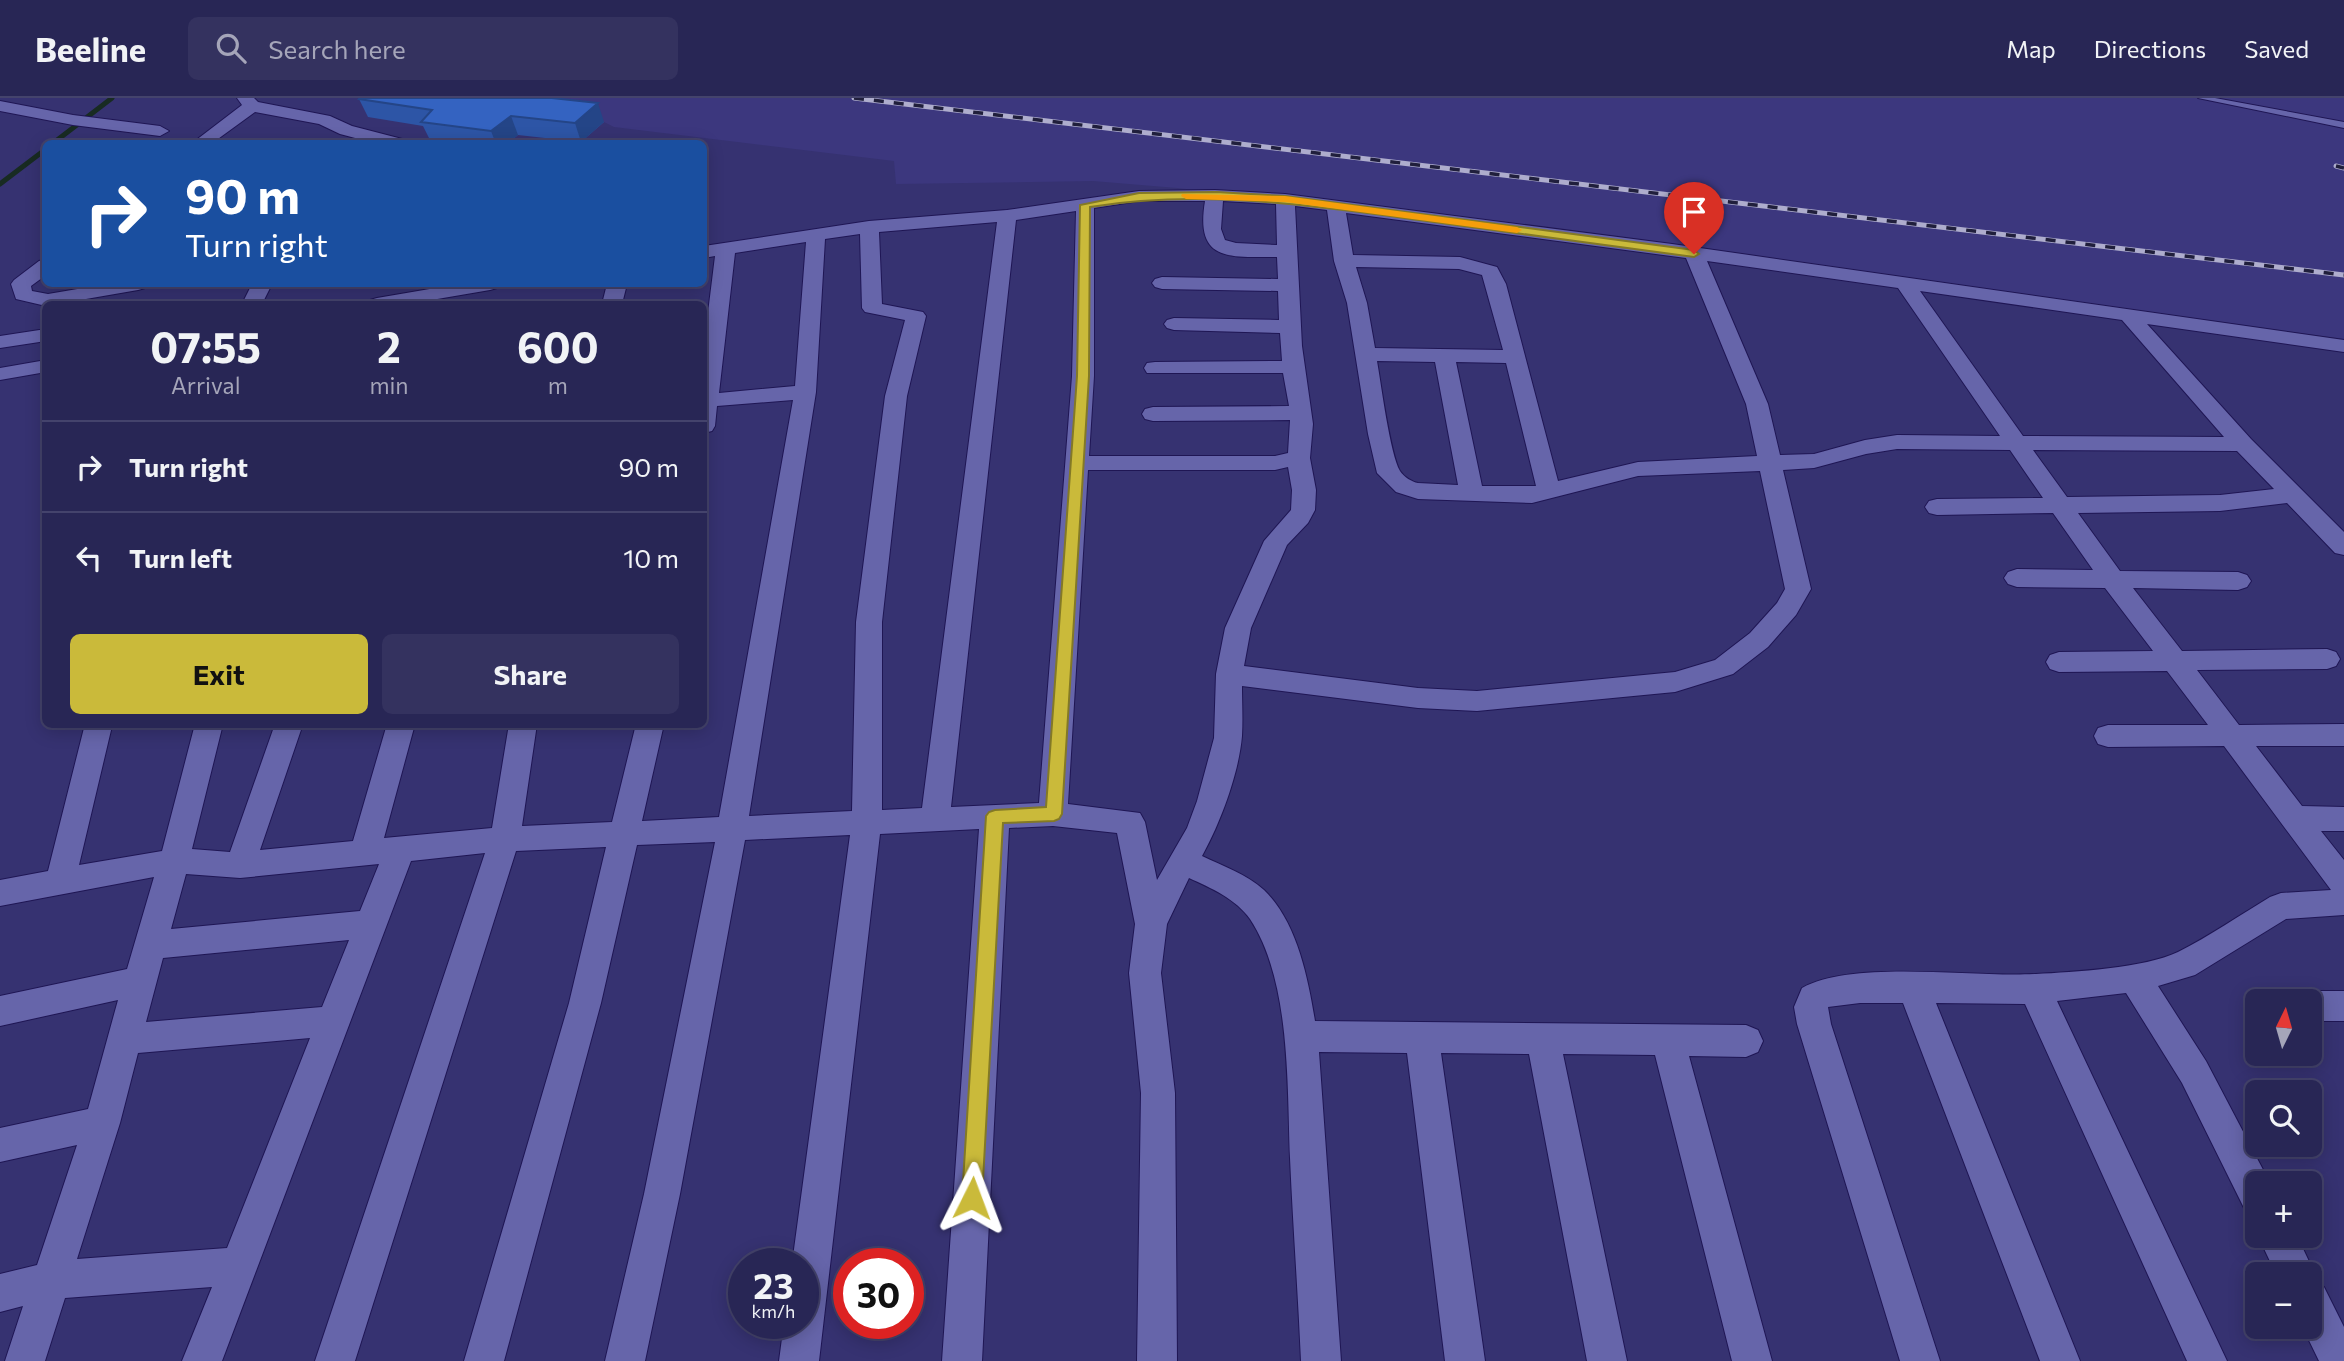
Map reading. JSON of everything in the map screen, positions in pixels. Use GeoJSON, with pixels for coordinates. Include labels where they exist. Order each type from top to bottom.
{"type":"FeatureCollection","features":[{"type":"Feature","properties":{"kind":"street"},"geometry":{"type":"LineString","coordinates":[[204,140],[248,102],[324,120],[346,130],[385,140]]}},
{"type":"Feature","properties":{"kind":"street"},"geometry":{"type":"LineString","coordinates":[[0,106],[80,121],[160,131]]}},
{"type":"Feature","properties":{"kind":"street"},"geometry":{"type":"LineString","coordinates":[[1216,195],[1212,225],[1214,241],[1234,249],[1287,251]]}},
{"type":"Feature","properties":{"kind":"street"},"geometry":{"type":"LineString","coordinates":[[707,251],[869,227],[1007,216],[1139,196],[1216,195],[1285,199],[2344,346]]}},
{"type":"Feature","properties":{"kind":"street"},"geometry":{"type":"LineString","coordinates":[[1151,924],[1200,832],[1212,801],[1227,738],[1229,674],[1238,628],[1276,541],[1303,510],[1304,490],[1298,458],[1301,450],[1300,414],[1293,367],[1285,199]]}},
{"type":"Feature","properties":{"kind":"street"},"geometry":{"type":"LineString","coordinates":[[1054,814],[1083,376],[1085,205]]}},
{"type":"Feature","properties":{"kind":"street"},"geometry":{"type":"LineString","coordinates":[[1336,206],[1344,261],[1357,303],[1389,473],[1395,481],[1418,491],[1517,496],[1638,469],[1814,461],[1865,447],[1897,442],[2243,444]]}},
{"type":"Feature","properties":{"kind":"street"},"geometry":{"type":"LineString","coordinates":[[935,819],[1007,216]]}},
{"type":"Feature","properties":{"kind":"street"},"geometry":{"type":"LineString","coordinates":[[799,1361],[867,822],[869,622],[896,396],[916,316],[872,308],[869,227]]}},
{"type":"Feature","properties":{"kind":"street"},"geometry":{"type":"LineString","coordinates":[[625,1361],[662,1194],[732,829],[805,392],[816,234]]}},
{"type":"Feature","properties":{"kind":"street"},"geometry":{"type":"LineString","coordinates":[[707,386],[726,248]]}},
{"type":"Feature","properties":{"kind":"street"},"geometry":{"type":"LineString","coordinates":[[1229,674],[1418,698],[1478,701],[1675,682],[1724,667],[1759,640],[1787,609],[1798,589],[1757,404],[1694,254]]}},
{"type":"Feature","properties":{"kind":"street"},"geometry":{"type":"LineString","coordinates":[[1344,261],[1460,263],[1484,267],[1494,277],[1549,490]]}},
{"type":"Feature","properties":{"kind":"street"},"geometry":{"type":"LineString","coordinates":[[42,268],[21,284],[23,295],[48,300],[121,287]]}},
{"type":"Feature","properties":{"kind":"street"},"geometry":{"type":"LineString","coordinates":[[1162,283],[1289,285]]}},
{"type":"Feature","properties":{"kind":"street"},"geometry":{"type":"LineString","coordinates":[[1903,283],[2113,580],[2344,883]]}},
{"type":"Feature","properties":{"kind":"street"},"geometry":{"type":"LineString","coordinates":[[403,301],[479,291]]}},
{"type":"Feature","properties":{"kind":"street"},"geometry":{"type":"LineString","coordinates":[[2129,316],[2243,444],[2344,547]]}},
{"type":"Feature","properties":{"kind":"street"},"geometry":{"type":"LineString","coordinates":[[1174,324],[1291,327]]}},
{"type":"Feature","properties":{"kind":"street"},"geometry":{"type":"LineString","coordinates":[[0,325],[41,328]]}},
{"type":"Feature","properties":{"kind":"street"},"geometry":{"type":"LineString","coordinates":[[0,342],[41,328]]}},
{"type":"Feature","properties":{"kind":"street"},"geometry":{"type":"LineString","coordinates":[[1366,354],[1514,357]]}},
{"type":"Feature","properties":{"kind":"street"},"geometry":{"type":"LineString","coordinates":[[1444,355],[1472,494]]}},
{"type":"Feature","properties":{"kind":"street"},"geometry":{"type":"LineString","coordinates":[[0,374],[42,367]]}},
{"type":"Feature","properties":{"kind":"street"},"geometry":{"type":"LineString","coordinates":[[1155,368],[1293,367]]}},
{"type":"Feature","properties":{"kind":"street"},"geometry":{"type":"LineString","coordinates":[[707,401],[805,392]]}},
{"type":"Feature","properties":{"kind":"street"},"geometry":{"type":"LineString","coordinates":[[1153,414],[1300,414]]}},
{"type":"Feature","properties":{"kind":"street"},"geometry":{"type":"LineString","coordinates":[[1077,463],[1275,463],[1298,458]]}},
{"type":"Feature","properties":{"kind":"street"},"geometry":{"type":"LineString","coordinates":[[1937,507],[2220,502],[2294,495]]}},
{"type":"Feature","properties":{"kind":"street"},"geometry":{"type":"LineString","coordinates":[[2017,578],[2238,581]]}},
{"type":"Feature","properties":{"kind":"street"},"geometry":{"type":"LineString","coordinates":[[2059,662],[2327,659]]}},
{"type":"Feature","properties":{"kind":"street"},"geometry":{"type":"LineString","coordinates":[[60,883],[98,728]]}},
{"type":"Feature","properties":{"kind":"street"},"geometry":{"type":"LineString","coordinates":[[25,1361],[102,1123],[208,728]]}},
{"type":"Feature","properties":{"kind":"street"},"geometry":{"type":"LineString","coordinates":[[240,865],[288,728]]}},
{"type":"Feature","properties":{"kind":"street"},"geometry":{"type":"LineString","coordinates":[[365,853],[400,728]]}},
{"type":"Feature","properties":{"kind":"street"},"geometry":{"type":"LineString","coordinates":[[335,1361],[505,839],[522,728]]}},
{"type":"Feature","properties":{"kind":"street"},"geometry":{"type":"LineString","coordinates":[[484,1361],[585,1003],[649,728]]}},
{"type":"Feature","properties":{"kind":"street"},"geometry":{"type":"LineString","coordinates":[[2108,736],[2344,735]]}},
{"type":"Feature","properties":{"kind":"street"},"geometry":{"type":"LineString","coordinates":[[0,894],[174,861],[240,865],[505,839],[1054,814],[1130,822],[1151,924],[1145,973],[1158,1093],[1157,1361]]}},
{"type":"Feature","properties":{"kind":"street"},"geometry":{"type":"LineString","coordinates":[[962,1361],[995,816]]}},
{"type":"Feature","properties":{"kind":"street"},"geometry":{"type":"LineString","coordinates":[[2294,818],[2344,818]]}},
{"type":"Feature","properties":{"kind":"street"},"geometry":{"type":"LineString","coordinates":[[202,1361],[400,849]]}},
{"type":"Feature","properties":{"kind":"street"},"geometry":{"type":"LineString","coordinates":[[1183,862],[1235,888],[1257,904],[1270,923],[1286,959],[1299,1035],[1321,1361]]}},
{"type":"Feature","properties":{"kind":"street"},"geometry":{"type":"LineString","coordinates":[[1920,1361],[1814,1024],[1811,1007],[1814,998],[1839,990],[2035,989],[2134,978],[2183,965],[2281,906],[2344,902]]}},
{"type":"Feature","properties":{"kind":"street"},"geometry":{"type":"LineString","coordinates":[[150,945],[371,924]]}},
{"type":"Feature","properties":{"kind":"street"},"geometry":{"type":"LineString","coordinates":[[2134,978],[2194,1072],[2245,1172]]}},
{"type":"Feature","properties":{"kind":"street"},"geometry":{"type":"LineString","coordinates":[[0,1011],[140,981]]}},
{"type":"Feature","properties":{"kind":"street"},"geometry":{"type":"LineString","coordinates":[[1914,989],[2060,1361]]}},
{"type":"Feature","properties":{"kind":"street"},"geometry":{"type":"LineString","coordinates":[[2035,989],[2207,1361]]}},
{"type":"Feature","properties":{"kind":"street"},"geometry":{"type":"LineString","coordinates":[[2322,1006],[2344,1006]]}},
{"type":"Feature","properties":{"kind":"street"},"geometry":{"type":"LineString","coordinates":[[125,1039],[334,1021]]}},
{"type":"Feature","properties":{"kind":"street"},"geometry":{"type":"LineString","coordinates":[[1299,1035],[1746,1041]]}},
{"type":"Feature","properties":{"kind":"street"},"geometry":{"type":"LineString","coordinates":[[1422,1037],[1465,1361]]}},
{"type":"Feature","properties":{"kind":"street"},"geometry":{"type":"LineString","coordinates":[[1543,1038],[1607,1361]]}},
{"type":"Feature","properties":{"kind":"street"},"geometry":{"type":"LineString","coordinates":[[1668,1040],[1752,1361]]}},
{"type":"Feature","properties":{"kind":"street"},"geometry":{"type":"LineString","coordinates":[[0,1145],[102,1123]]}},
{"type":"Feature","properties":{"kind":"street"},"geometry":{"type":"LineString","coordinates":[[0,1293],[52,1280],[239,1266]]}},
{"type":"Feature","properties":{"kind":"street"},"geometry":{"type":"LineString","coordinates":[[2322,1325],[2340,1361]]}},
{"type":"Feature","properties":{"kind":"lane"},"geometry":{"type":"LineString","coordinates":[[2202,98],[2344,125]]}},
{"type":"Feature","properties":{"kind":"shaded area"},"geometry":{"type":"Polygon","coordinates":[[[414,98],[2344,98],[2344,339],[1564,230],[1177,188],[1093,181],[896,184],[894,161],[614,127],[604,122],[414,98]]]}},
{"type":"Feature","properties":{"kind":"building"},"geometry":{"type":"Polygon","coordinates":[[[360,98],[552,98],[598,103],[575,123],[511,116],[491,131],[421,122],[432,110],[360,98]]]}},
{"type":"Feature","properties":{"kind":"waterway"},"geometry":{"type":"LineString","coordinates":[[57,140],[112,98]]}},
{"type":"Feature","properties":{"kind":"waterway"},"geometry":{"type":"LineString","coordinates":[[0,184],[42,152]]}},
{"type":"Feature","properties":{"kind":"railway"},"geometry":{"type":"LineString","coordinates":[[854,98],[2344,275]]}},
{"type":"Feature","properties":{"kind":"railway"},"geometry":{"type":"LineString","coordinates":[[2336,166],[2344,168]]}},
{"type":"Feature","properties":{"kind":"slow traffic"},"geometry":{"type":"LineString","coordinates":[[1186,196],[1285,199],[1517,230]]}},
{"type":"Feature","properties":{"kind":"route"},"geometry":{"type":"LineString","coordinates":[[972,1198],[995,816],[1054,814],[1083,376],[1085,205],[1139,196],[1216,195],[1285,199],[1694,254]]}}]}
